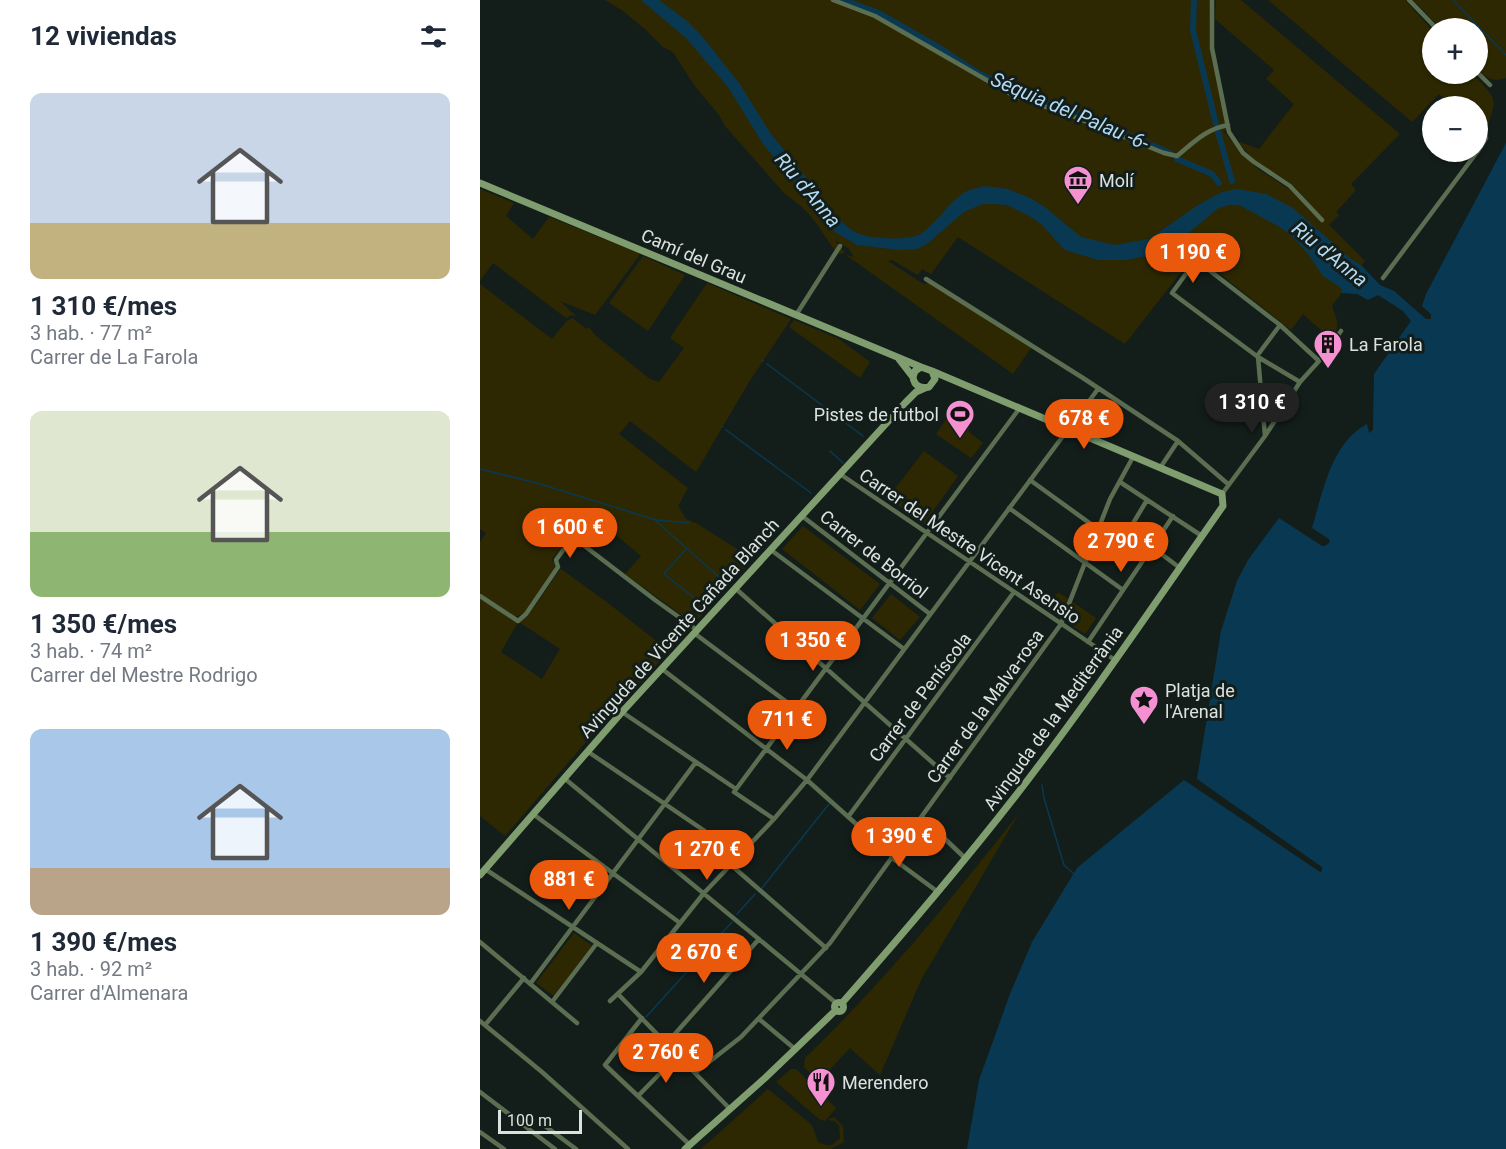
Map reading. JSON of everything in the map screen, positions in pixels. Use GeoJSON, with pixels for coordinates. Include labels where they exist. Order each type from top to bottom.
{"type":"FeatureCollection","features":[{"type":"Feature","properties":{"kind":"street"},"geometry":{"type":"LineString","coordinates":[[833,0],[875,16],[1016,98],[1066,114],[1164,153],[1177,156],[1205,132],[1215,127],[1228,125]]}},
{"type":"Feature","properties":{"kind":"street"},"geometry":{"type":"LineString","coordinates":[[1212,0],[1212,48],[1232,138],[1254,162],[1290,186],[1322,220]]}},
{"type":"Feature","properties":{"kind":"street"},"geometry":{"type":"LineString","coordinates":[[1409,0],[1426,18]]}},
{"type":"Feature","properties":{"kind":"street"},"geometry":{"type":"LineString","coordinates":[[1383,278],[1469,162]]}},
{"type":"Feature","properties":{"kind":"street","name":"Camí del Grau"},"geometry":{"type":"LineString","coordinates":[[480,183],[921,367]]}},
{"type":"Feature","properties":{"kind":"street"},"geometry":{"type":"LineString","coordinates":[[796,315],[840,246]]}},
{"type":"Feature","properties":{"kind":"street"},"geometry":{"type":"LineString","coordinates":[[1300,382],[1257,357],[1172,293],[1196,261],[1280,325],[1319,361]]}},
{"type":"Feature","properties":{"kind":"street"},"geometry":{"type":"LineString","coordinates":[[926,279],[1179,441],[1228,484]]}},
{"type":"Feature","properties":{"kind":"street"},"geometry":{"type":"LineString","coordinates":[[1265,436],[1257,357],[1280,325]]}},
{"type":"Feature","properties":{"kind":"street"},"geometry":{"type":"LineString","coordinates":[[956,382],[933,384],[925,388],[920,387],[913,379],[915,371],[921,367],[932,371],[1222,494],[1265,436],[1300,382],[1341,331]]}},
{"type":"Feature","properties":{"kind":"street","name":"Camí del Grau"},"geometry":{"type":"LineString","coordinates":[[897,357],[908,368],[913,379]]}},
{"type":"Feature","properties":{"kind":"street"},"geometry":{"type":"LineString","coordinates":[[932,371],[933,384]]}},
{"type":"Feature","properties":{"kind":"street","name":"Avinguda de Vicente Cañada Blanch"},"geometry":{"type":"LineString","coordinates":[[905,404],[913,379]]}},
{"type":"Feature","properties":{"kind":"street","name":"Avinguda de Vicente Cañada Blanch"},"geometry":{"type":"LineString","coordinates":[[483,872],[587,751],[735,588],[916,392],[925,388]]}},
{"type":"Feature","properties":{"kind":"street"},"geometry":{"type":"LineString","coordinates":[[610,1001],[640,972],[704,893],[774,819],[807,780],[1098,389]]}},
{"type":"Feature","properties":{"kind":"street"},"geometry":{"type":"LineString","coordinates":[[735,790],[1019,409]]}},
{"type":"Feature","properties":{"kind":"street"},"geometry":{"type":"LineString","coordinates":[[1160,468],[1179,441]]}},
{"type":"Feature","properties":{"kind":"street","name":"Carrer de la Malva-rosa"},"geometry":{"type":"LineString","coordinates":[[695,1073],[741,1037],[826,948],[1061,624],[1110,499],[1133,457]]}},
{"type":"Feature","properties":{"kind":"street","name":"Carrer del Mestre Vicent Asensio"},"geometry":{"type":"LineString","coordinates":[[840,474],[1115,660]]}},
{"type":"Feature","properties":{"kind":"street"},"geometry":{"type":"LineString","coordinates":[[1030,480],[1142,561]]}},
{"type":"Feature","properties":{"kind":"street"},"geometry":{"type":"LineString","coordinates":[[1120,482],[1202,536]]}},
{"type":"Feature","properties":{"kind":"street","name":"Avinguda de la Mediterrània"},"geometry":{"type":"LineString","coordinates":[[688,1147],[795,1049],[838,1006],[966,859],[1038,767],[1180,568],[1223,506],[1222,494]]}},
{"type":"Feature","properties":{"kind":"street"},"geometry":{"type":"LineString","coordinates":[[1120,545],[1147,500]]}},
{"type":"Feature","properties":{"kind":"street"},"geometry":{"type":"LineString","coordinates":[[1009,508],[1123,590]]}},
{"type":"Feature","properties":{"kind":"street","name":"Carrer de Borriol"},"geometry":{"type":"LineString","coordinates":[[802,516],[930,614]]}},
{"type":"Feature","properties":{"kind":"street"},"geometry":{"type":"LineString","coordinates":[[1088,642],[1173,516]]}},
{"type":"Feature","properties":{"kind":"street"},"geometry":{"type":"LineString","coordinates":[[480,596],[518,621],[526,614],[558,567],[556,560],[569,543],[582,544],[796,709]]}},
{"type":"Feature","properties":{"kind":"street"},"geometry":{"type":"LineString","coordinates":[[1152,547],[1180,568]]}},
{"type":"Feature","properties":{"kind":"street"},"geometry":{"type":"LineString","coordinates":[[771,550],[904,650]]}},
{"type":"Feature","properties":{"kind":"street"},"geometry":{"type":"LineString","coordinates":[[735,588],[950,778]]}},
{"type":"Feature","properties":{"kind":"street","name":"Carrer de Peníscola"},"geometry":{"type":"LineString","coordinates":[[848,817],[1014,592]]}},
{"type":"Feature","properties":{"kind":"street"},"geometry":{"type":"LineString","coordinates":[[662,669],[807,780],[892,857],[938,892]]}},
{"type":"Feature","properties":{"kind":"street"},"geometry":{"type":"LineString","coordinates":[[622,712],[774,819]]}},
{"type":"Feature","properties":{"kind":"street"},"geometry":{"type":"LineString","coordinates":[[587,751],[740,855]]}},
{"type":"Feature","properties":{"kind":"street"},"geometry":{"type":"LineString","coordinates":[[530,984],[696,762]]}},
{"type":"Feature","properties":{"kind":"street"},"geometry":{"type":"LineString","coordinates":[[564,778],[838,1006]]}},
{"type":"Feature","properties":{"kind":"street"},"geometry":{"type":"LineString","coordinates":[[533,814],[680,923]]}},
{"type":"Feature","properties":{"kind":"street"},"geometry":{"type":"LineString","coordinates":[[922,817],[966,859]]}},
{"type":"Feature","properties":{"kind":"street"},"geometry":{"type":"LineString","coordinates":[[731,865],[826,948]]}},
{"type":"Feature","properties":{"kind":"street"},"geometry":{"type":"LineString","coordinates":[[483,872],[573,927],[640,972]]}},
{"type":"Feature","properties":{"kind":"street"},"geometry":{"type":"LineString","coordinates":[[666,1044],[759,939]]}},
{"type":"Feature","properties":{"kind":"street"},"geometry":{"type":"LineString","coordinates":[[480,942],[577,1023]]}},
{"type":"Feature","properties":{"kind":"street"},"geometry":{"type":"LineString","coordinates":[[552,1002],[597,943]]}},
{"type":"Feature","properties":{"kind":"street"},"geometry":{"type":"LineString","coordinates":[[485,1025],[524,978]]}},
{"type":"Feature","properties":{"kind":"street"},"geometry":{"type":"LineString","coordinates":[[618,994],[730,1109]]}},
{"type":"Feature","properties":{"kind":"street"},"geometry":{"type":"LineString","coordinates":[[642,1018],[605,1065],[688,1147]]}},
{"type":"Feature","properties":{"kind":"street"},"geometry":{"type":"LineString","coordinates":[[759,1019],[795,1049]]}},
{"type":"Feature","properties":{"kind":"street"},"geometry":{"type":"LineString","coordinates":[[480,1022],[542,1071],[628,1149]]}},
{"type":"Feature","properties":{"kind":"street"},"geometry":{"type":"LineString","coordinates":[[638,1096],[678,1055]]}},
{"type":"Feature","properties":{"kind":"street"},"geometry":{"type":"LineString","coordinates":[[480,1092],[555,1149]]}},
{"type":"Feature","properties":{"kind":"street"},"geometry":{"type":"LineString","coordinates":[[541,1123],[576,1149]]}},
{"type":"Feature","properties":{"kind":"street"},"geometry":{"type":"LineString","coordinates":[[480,1132],[504,1149]]}},
{"type":"Feature","properties":{"kind":"shaded area"},"geometry":{"type":"Polygon","coordinates":[[[605,0],[1212,0],[1211,36],[1228,130],[1223,131],[1258,169],[1295,193],[1325,221],[1295,187],[1254,161],[1237,141],[1259,149],[1294,104],[1266,79],[1274,70],[1215,19],[1216,0],[1241,0],[1400,134],[1351,184],[1356,190],[1336,212],[1339,215],[1329,225],[1365,261],[1332,306],[1337,327],[1331,339],[1303,314],[1291,330],[1195,254],[1125,344],[958,237],[931,274],[922,269],[918,275],[892,260],[888,261],[922,283],[929,282],[1031,348],[1013,374],[846,255],[854,257],[849,249],[835,240],[845,253],[837,254],[814,220],[785,194],[725,126],[673,52],[663,47],[623,11],[605,0]]]}},
{"type":"Feature","properties":{"kind":"shaded area"},"geometry":{"type":"Polygon","coordinates":[[[1268,0],[1405,0],[1422,19],[1422,84],[1482,84],[1494,102],[1488,124],[1488,96],[1441,96],[1439,94],[1422,96],[1422,112],[1412,122],[1268,0]]]}},
{"type":"Feature","properties":{"kind":"shaded area"},"geometry":{"type":"Polygon","coordinates":[[[1413,0],[1506,0],[1506,78],[1497,80],[1488,78],[1488,18],[1430,18],[1413,0]]]}},
{"type":"Feature","properties":{"kind":"shaded area"},"geometry":{"type":"Polygon","coordinates":[[[480,189],[514,203],[506,216],[533,239],[549,217],[639,253],[639,256],[595,315],[560,301],[576,316],[571,315],[566,318],[493,263],[480,281],[480,189]]]}},
{"type":"Feature","properties":{"kind":"shaded area"},"geometry":{"type":"Polygon","coordinates":[[[643,256],[685,275],[648,331],[609,303],[643,256]]]}},
{"type":"Feature","properties":{"kind":"shaded area"},"geometry":{"type":"Polygon","coordinates":[[[707,283],[791,319],[749,382],[696,472],[630,421],[619,434],[688,488],[678,506],[686,519],[753,559],[694,624],[625,574],[641,556],[591,514],[551,560],[555,563],[554,571],[524,613],[515,617],[480,594],[480,542],[486,533],[480,529],[480,284],[552,339],[567,321],[573,318],[586,329],[589,327],[596,336],[650,379],[659,382],[684,348],[670,338],[707,283]]]}},
{"type":"Feature","properties":{"kind":"shaded area"},"geometry":{"type":"Polygon","coordinates":[[[794,320],[839,339],[870,362],[860,378],[789,327],[794,320]]]}},
{"type":"Feature","properties":{"kind":"shaded area","name":"Pistes de futbol"},"geometry":{"type":"Polygon","coordinates":[[[947,418],[970,427],[968,431],[983,443],[971,458],[936,434],[947,418]]]}},
{"type":"Feature","properties":{"kind":"shaded area"},"geometry":{"type":"Polygon","coordinates":[[[924,451],[958,476],[924,524],[888,498],[924,451]]]}},
{"type":"Feature","properties":{"kind":"shaded area"},"geometry":{"type":"Polygon","coordinates":[[[803,526],[880,584],[860,610],[782,549],[803,526]]]}},
{"type":"Feature","properties":{"kind":"shaded area"},"geometry":{"type":"Polygon","coordinates":[[[561,569],[669,651],[505,836],[480,816],[480,599],[518,622],[501,652],[542,679],[560,649],[519,622],[529,614],[561,569]]]}},
{"type":"Feature","properties":{"kind":"shaded area"},"geometry":{"type":"Polygon","coordinates":[[[1058,592],[1096,618],[1085,634],[1047,609],[1058,592]]]}},
{"type":"Feature","properties":{"kind":"shaded area"},"geometry":{"type":"Polygon","coordinates":[[[891,594],[920,617],[900,640],[872,618],[891,594]]]}},
{"type":"Feature","properties":{"kind":"shaded area"},"geometry":{"type":"Polygon","coordinates":[[[1019,813],[921,980],[880,1075],[850,1048],[818,1082],[804,1067],[805,1058],[916,940],[1019,813]]]}},
{"type":"Feature","properties":{"kind":"shaded area"},"geometry":{"type":"Polygon","coordinates":[[[574,933],[592,946],[554,996],[536,983],[574,933]]]}},
{"type":"Feature","properties":{"kind":"shaded area"},"geometry":{"type":"Polygon","coordinates":[[[791,1069],[796,1069],[836,1108],[825,1121],[819,1119],[776,1082],[791,1069]]]}},
{"type":"Feature","properties":{"kind":"shaded area"},"geometry":{"type":"Polygon","coordinates":[[[768,1089],[812,1125],[818,1142],[832,1145],[840,1138],[839,1125],[827,1120],[834,1117],[843,1126],[844,1142],[831,1149],[701,1149],[768,1089]]]}},
{"type":"Feature","properties":{"kind":"water","name":"Riu d'Anna"},"geometry":{"type":"Polygon","coordinates":[[[641,0],[659,0],[687,21],[702,36],[739,83],[771,134],[843,223],[855,232],[869,236],[893,238],[917,236],[962,194],[985,186],[1008,189],[1032,199],[1081,237],[1115,245],[1149,239],[1198,205],[1222,192],[1237,189],[1266,194],[1293,208],[1362,266],[1380,285],[1394,291],[1426,319],[1431,319],[1431,314],[1422,306],[1426,294],[1506,143],[1506,1149],[967,1149],[979,1080],[1010,994],[1032,942],[1077,868],[1184,780],[1320,872],[1322,871],[1322,867],[1197,779],[1221,631],[1237,581],[1248,560],[1279,518],[1322,546],[1330,542],[1312,528],[1330,470],[1345,443],[1355,432],[1367,424],[1369,433],[1373,430],[1374,374],[1411,321],[1403,311],[1378,295],[1368,300],[1357,294],[1342,293],[1341,288],[1323,276],[1309,255],[1291,235],[1239,205],[1228,205],[1217,209],[1177,243],[1166,249],[1149,256],[1125,260],[1098,260],[1065,250],[1041,224],[1031,217],[1007,205],[994,204],[983,204],[964,212],[927,244],[917,249],[899,250],[857,245],[835,232],[763,144],[728,87],[687,39],[641,0]]]}},
{"type":"Feature","properties":{"kind":"waterway","name":"Séquia del Palau -6-"},"geometry":{"type":"LineString","coordinates":[[843,0],[879,13],[978,73],[1011,90],[1071,111],[1170,153]]}},
{"type":"Feature","properties":{"kind":"waterway"},"geometry":{"type":"LineString","coordinates":[[1194,0],[1193,30],[1216,124]]}},
{"type":"Feature","properties":{"kind":"waterway"},"geometry":{"type":"LineString","coordinates":[[1453,0],[1506,55]]}},
{"type":"Feature","properties":{"kind":"waterway"},"geometry":{"type":"LineString","coordinates":[[1218,132],[1232,181]]}},
{"type":"Feature","properties":{"kind":"waterway","name":"Séquia del Palau -6-"},"geometry":{"type":"LineString","coordinates":[[1177,159],[1212,174],[1219,183]]}},
{"type":"Feature","properties":{"kind":"waterway"},"geometry":{"type":"LineString","coordinates":[[767,364],[863,436]]}},
{"type":"Feature","properties":{"kind":"waterway"},"geometry":{"type":"LineString","coordinates":[[726,430],[811,493]]}},
{"type":"Feature","properties":{"kind":"waterway"},"geometry":{"type":"LineString","coordinates":[[830,451],[843,463]]}},
{"type":"Feature","properties":{"kind":"waterway"},"geometry":{"type":"LineString","coordinates":[[480,469],[537,483],[656,520],[689,523]]}},
{"type":"Feature","properties":{"kind":"waterway"},"geometry":{"type":"LineString","coordinates":[[655,520],[729,586]]}},
{"type":"Feature","properties":{"kind":"waterway"},"geometry":{"type":"LineString","coordinates":[[686,549],[664,574],[708,609]]}},
{"type":"Feature","properties":{"kind":"waterway"},"geometry":{"type":"LineString","coordinates":[[1042,785],[1064,865],[1074,874]]}},
{"type":"Feature","properties":{"kind":"waterway"},"geometry":{"type":"LineString","coordinates":[[762,888],[829,804]]}},
{"type":"Feature","properties":{"kind":"waterway"},"geometry":{"type":"LineString","coordinates":[[737,914],[755,894]]}},
{"type":"Feature","properties":{"kind":"waterway"},"geometry":{"type":"LineString","coordinates":[[646,1017],[732,922]]}},
{"type":"Feature","properties":{"kind":"place","name":"Molí"},"geometry":{"type":"Point","coordinates":[1078,206]}},
{"type":"Feature","properties":{"kind":"place","name":"La Farola"},"geometry":{"type":"Point","coordinates":[1328,370]}},
{"type":"Feature","properties":{"kind":"place","name":"Pistes de futbol"},"geometry":{"type":"Point","coordinates":[960,440]}},
{"type":"Feature","properties":{"kind":"place","name":"Platja de l'Arenal"},"geometry":{"type":"Point","coordinates":[1144,726]}},
{"type":"Feature","properties":{"kind":"place","name":"Merendero"},"geometry":{"type":"Point","coordinates":[821,1108]}}]}
